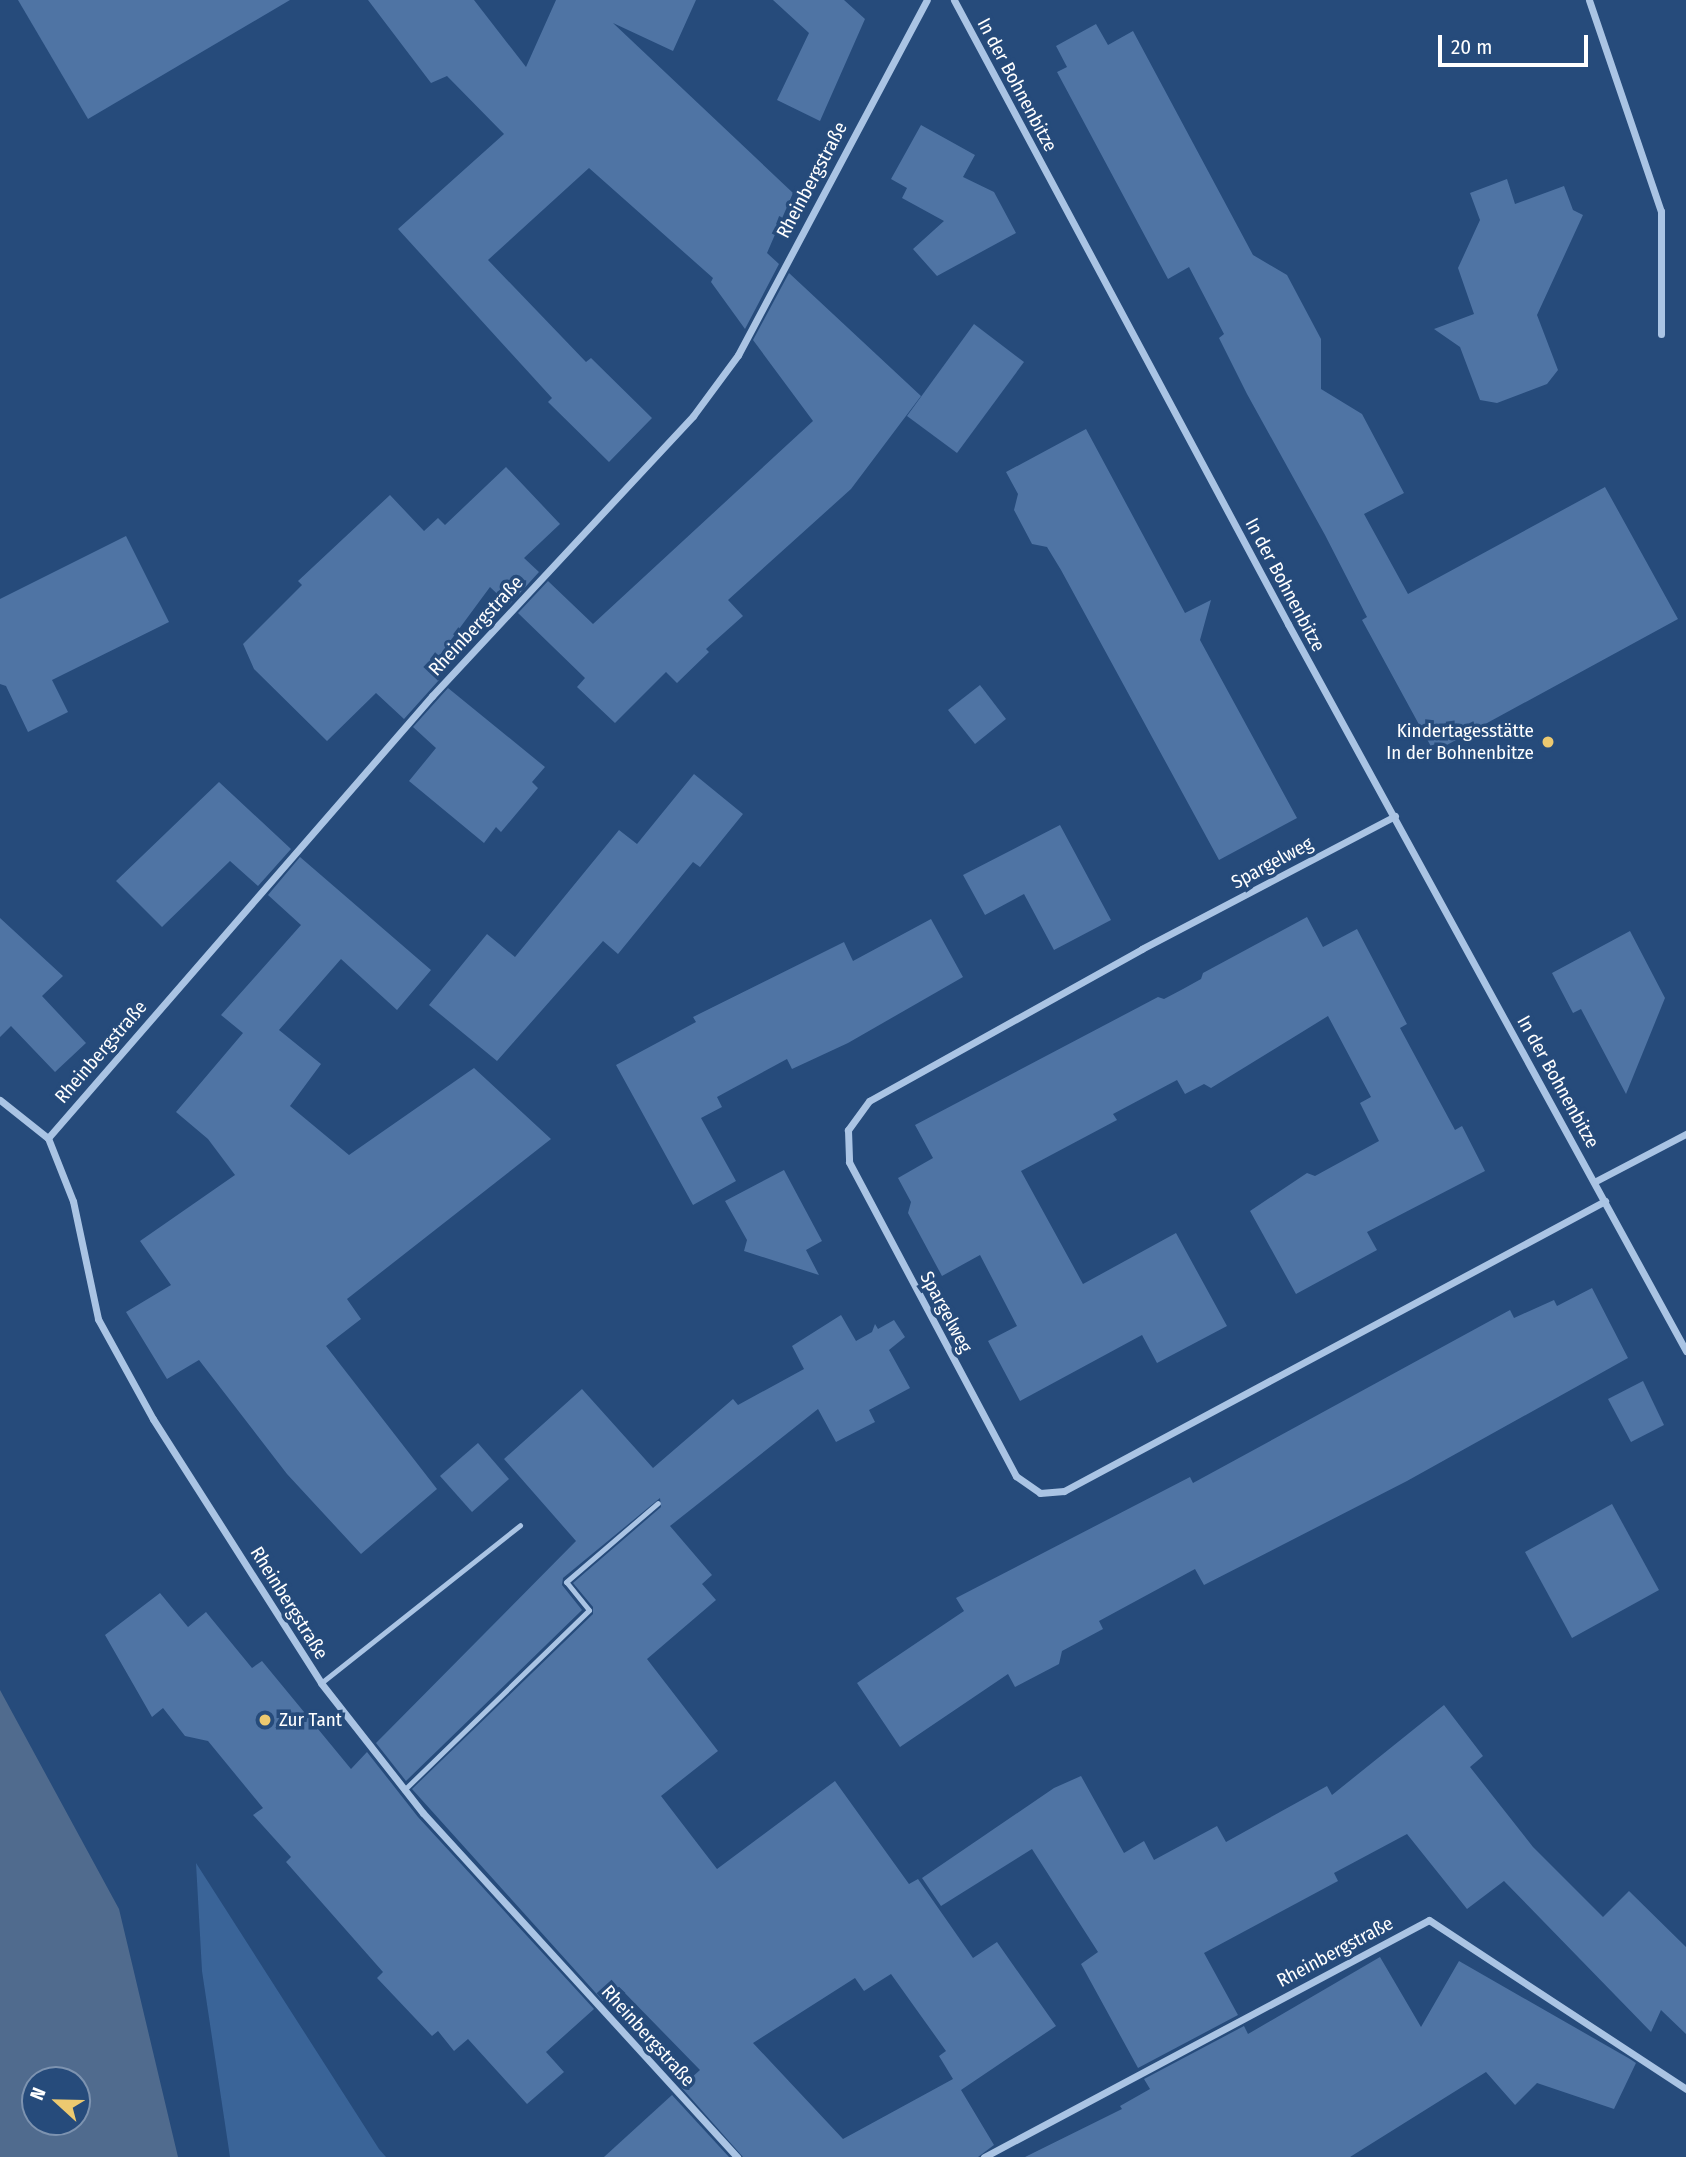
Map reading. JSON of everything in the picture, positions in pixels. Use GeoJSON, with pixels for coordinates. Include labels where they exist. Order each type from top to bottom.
{"type":"FeatureCollection","features":[{"type":"Feature","properties":{"kind":"street","name":"Rheinbergstraße"},"geometry":{"type":"LineString","coordinates":[[737,2157],[404,1790],[321,1683],[153,1419],[98,1319],[73,1201],[48,1138],[432,696],[693,416],[738,355],[927,0]]}},
{"type":"Feature","properties":{"kind":"street","name":"In der Bohnenbitze"},"geometry":{"type":"LineString","coordinates":[[954,0],[1686,1352]]}},
{"type":"Feature","properties":{"kind":"street"},"geometry":{"type":"LineString","coordinates":[[1589,0],[1661,211],[1661,334]]}},
{"type":"Feature","properties":{"kind":"street","name":"Spargelweg"},"geometry":{"type":"LineString","coordinates":[[1395,816],[1142,949],[869,1101],[848,1130],[849,1162],[1016,1476],[1040,1493],[1064,1491],[1605,1201]]}},
{"type":"Feature","properties":{"kind":"street"},"geometry":{"type":"LineString","coordinates":[[0,1100],[48,1138]]}},
{"type":"Feature","properties":{"kind":"street"},"geometry":{"type":"LineString","coordinates":[[1594,1182],[1686,1134]]}},
{"type":"Feature","properties":{"kind":"street","name":"Rheinbergstraße"},"geometry":{"type":"LineString","coordinates":[[984,2157],[1429,1920],[1686,2089]]}},
{"type":"Feature","properties":{"kind":"lane"},"geometry":{"type":"LineString","coordinates":[[404,1790],[589,1610],[566,1582],[658,1503]]}},
{"type":"Feature","properties":{"kind":"lane"},"geometry":{"type":"LineString","coordinates":[[321,1683],[520,1525]]}},
{"type":"Feature","properties":{"kind":"shaded area"},"geometry":{"type":"Polygon","coordinates":[[[0,1690],[119,1909],[178,2157],[0,2157],[0,1690]]]}},
{"type":"Feature","properties":{"kind":"shaded area"},"geometry":{"type":"Polygon","coordinates":[[[196,1863],[386,2157],[230,2157],[202,1971],[196,1863]]]}},
{"type":"Feature","properties":{"kind":"building"},"geometry":{"type":"Polygon","coordinates":[[[18,0],[290,0],[88,119],[18,0]]]}},
{"type":"Feature","properties":{"kind":"building"},"geometry":{"type":"Polygon","coordinates":[[[368,0],[474,0],[526,67],[556,0],[696,0],[673,51],[613,23],[793,193],[767,253],[779,264],[745,329],[711,282],[713,278],[589,168],[488,260],[586,362],[591,358],[652,418],[609,462],[548,402],[552,398],[398,229],[504,134],[447,76],[431,83],[368,0]]]}},
{"type":"Feature","properties":{"kind":"building"},"geometry":{"type":"Polygon","coordinates":[[[773,0],[844,0],[865,19],[820,121],[777,100],[809,33],[773,0]]]}},
{"type":"Feature","properties":{"kind":"building"},"geometry":{"type":"Polygon","coordinates":[[[1096,24],[1108,45],[1133,31],[1253,255],[1287,275],[1321,339],[1321,389],[1362,414],[1404,493],[1364,514],[1408,594],[1605,487],[1678,619],[1434,752],[1362,620],[1367,617],[1325,535],[1247,394],[1219,338],[1224,334],[1189,267],[1168,279],[1057,72],[1067,67],[1056,46],[1096,24]]]}},
{"type":"Feature","properties":{"kind":"building"},"geometry":{"type":"Polygon","coordinates":[[[921,125],[975,155],[963,177],[994,192],[1016,233],[937,276],[913,249],[944,221],[902,198],[907,188],[891,179],[921,125]]]}},
{"type":"Feature","properties":{"kind":"building"},"geometry":{"type":"Polygon","coordinates":[[[1507,179],[1515,204],[1564,186],[1573,210],[1583,215],[1537,315],[1558,370],[1547,384],[1497,403],[1480,400],[1460,347],[1434,329],[1474,314],[1458,268],[1480,220],[1470,193],[1507,179]]]}},
{"type":"Feature","properties":{"kind":"building"},"geometry":{"type":"Polygon","coordinates":[[[789,273],[921,396],[851,489],[728,600],[743,616],[706,649],[709,652],[677,683],[666,672],[615,723],[577,687],[585,678],[518,613],[548,581],[593,624],[813,421],[753,340],[789,273]]]}},
{"type":"Feature","properties":{"kind":"building"},"geometry":{"type":"Polygon","coordinates":[[[974,324],[1024,362],[957,453],[907,416],[974,324]]]}},
{"type":"Feature","properties":{"kind":"building"},"geometry":{"type":"Polygon","coordinates":[[[1086,429],[1185,613],[1211,600],[1200,640],[1297,818],[1219,860],[1061,570],[1047,547],[1032,544],[1014,510],[1018,494],[1006,472],[1086,429]]]}},
{"type":"Feature","properties":{"kind":"building"},"geometry":{"type":"Polygon","coordinates":[[[506,467],[560,524],[524,558],[539,572],[509,605],[490,587],[428,671],[439,680],[404,719],[376,693],[327,741],[254,669],[243,644],[302,585],[298,581],[390,495],[424,531],[438,518],[445,525],[506,467]]]}},
{"type":"Feature","properties":{"kind":"building"},"geometry":{"type":"Polygon","coordinates":[[[126,536],[169,622],[52,680],[68,712],[28,732],[6,686],[0,684],[0,599],[126,536]]]}},
{"type":"Feature","properties":{"kind":"building"},"geometry":{"type":"Polygon","coordinates":[[[980,685],[1006,719],[975,744],[948,710],[980,685]]]}},
{"type":"Feature","properties":{"kind":"building"},"geometry":{"type":"Polygon","coordinates":[[[448,688],[545,767],[532,782],[538,788],[501,832],[496,827],[484,843],[409,781],[436,748],[413,727],[448,688]]]}},
{"type":"Feature","properties":{"kind":"building"},"geometry":{"type":"Polygon","coordinates":[[[694,774],[743,814],[700,867],[693,862],[618,954],[603,941],[497,1061],[429,1005],[487,934],[515,957],[619,830],[637,844],[694,774]]]}},
{"type":"Feature","properties":{"kind":"building"},"geometry":{"type":"Polygon","coordinates":[[[219,782],[291,849],[258,886],[230,861],[162,927],[116,881],[219,782]]]}},
{"type":"Feature","properties":{"kind":"building"},"geometry":{"type":"Polygon","coordinates":[[[1060,825],[1111,920],[1054,950],[1024,894],[985,915],[963,875],[1060,825]]]}},
{"type":"Feature","properties":{"kind":"building"},"geometry":{"type":"Polygon","coordinates":[[[300,857],[431,970],[397,1010],[341,959],[279,1030],[321,1064],[290,1106],[349,1155],[474,1068],[551,1139],[347,1299],[361,1319],[326,1346],[437,1489],[361,1554],[287,1474],[199,1360],[167,1379],[126,1312],[171,1285],[140,1241],[235,1175],[208,1139],[176,1112],[243,1033],[221,1015],[301,925],[268,895],[300,857]]]}},
{"type":"Feature","properties":{"kind":"building"},"geometry":{"type":"Polygon","coordinates":[[[1307,917],[1323,947],[1357,929],[1407,1024],[1400,1028],[1455,1130],[1462,1126],[1485,1171],[1367,1232],[1377,1250],[1296,1294],[1250,1211],[1307,1173],[1315,1176],[1379,1141],[1360,1103],[1371,1097],[1328,1016],[1211,1088],[1204,1084],[1185,1094],[1177,1080],[1113,1114],[1117,1120],[1021,1171],[1083,1284],[1176,1233],[1227,1326],[1157,1363],[1142,1335],[1020,1401],[988,1341],[1017,1326],[980,1255],[942,1276],[908,1213],[911,1202],[898,1178],[933,1158],[915,1125],[1158,997],[1164,999],[1183,989],[1201,979],[1203,973],[1307,917]]]}},
{"type":"Feature","properties":{"kind":"building"},"geometry":{"type":"Polygon","coordinates":[[[0,918],[63,976],[42,996],[86,1043],[55,1072],[11,1026],[0,1037],[0,918]]]}},
{"type":"Feature","properties":{"kind":"building"},"geometry":{"type":"Polygon","coordinates":[[[931,919],[963,977],[848,1043],[792,1069],[787,1059],[717,1097],[722,1107],[701,1118],[736,1181],[693,1205],[616,1065],[696,1022],[693,1017],[844,942],[853,961],[931,919]]]}},
{"type":"Feature","properties":{"kind":"building"},"geometry":{"type":"Polygon","coordinates":[[[1630,931],[1665,998],[1626,1094],[1581,1009],[1573,1013],[1552,973],[1630,931]]]}},
{"type":"Feature","properties":{"kind":"building"},"geometry":{"type":"Polygon","coordinates":[[[784,1170],[822,1241],[806,1250],[819,1275],[744,1251],[747,1240],[725,1201],[784,1170]]]}},
{"type":"Feature","properties":{"kind":"building"},"geometry":{"type":"Polygon","coordinates":[[[1592,1288],[1628,1358],[1407,1481],[1204,1585],[1195,1569],[1099,1621],[1103,1629],[1062,1651],[1059,1664],[1015,1687],[1008,1674],[900,1747],[857,1683],[964,1611],[956,1598],[1190,1477],[1193,1483],[1510,1310],[1514,1318],[1554,1300],[1557,1306],[1592,1288]]]}},
{"type":"Feature","properties":{"kind":"building"},"geometry":{"type":"Polygon","coordinates":[[[841,1315],[856,1341],[872,1332],[875,1324],[878,1329],[894,1320],[905,1337],[889,1350],[910,1388],[869,1410],[875,1422],[836,1442],[818,1409],[670,1526],[712,1575],[702,1584],[716,1600],[647,1659],[718,1751],[661,1796],[717,1869],[835,1781],[909,1884],[918,1879],[973,1958],[997,1942],[1056,2026],[961,2090],[994,2145],[978,2157],[743,2157],[681,2087],[700,2070],[619,1987],[603,2001],[412,1789],[593,1614],[593,1607],[573,1583],[661,1507],[660,1498],[563,1578],[562,1585],[582,1610],[406,1781],[376,1743],[576,1541],[504,1459],[582,1389],[653,1468],[733,1399],[738,1405],[804,1369],[792,1346],[841,1315]],[[891,1974],[864,1991],[855,1978],[753,2043],[843,2139],[953,2079],[939,2056],[946,2051],[891,1974]]]}},
{"type":"Feature","properties":{"kind":"building"},"geometry":{"type":"Polygon","coordinates":[[[1643,1381],[1664,1425],[1631,1442],[1608,1399],[1643,1381]]]}},
{"type":"Feature","properties":{"kind":"building"},"geometry":{"type":"Polygon","coordinates":[[[478,1443],[509,1479],[472,1512],[440,1476],[478,1443]]]}},
{"type":"Feature","properties":{"kind":"building"},"geometry":{"type":"Polygon","coordinates":[[[1612,1504],[1659,1590],[1572,1638],[1525,1552],[1612,1504]]]}},
{"type":"Feature","properties":{"kind":"building"},"geometry":{"type":"Polygon","coordinates":[[[160,1593],[188,1627],[206,1612],[252,1668],[262,1661],[351,1769],[367,1752],[418,1817],[594,2009],[546,2052],[564,2072],[527,2104],[468,2039],[454,2051],[438,2031],[432,2036],[377,1978],[383,1972],[286,1862],[291,1857],[253,1815],[263,1808],[208,1741],[185,1736],[163,1708],[152,1717],[105,1635],[160,1593]]]}},
{"type":"Feature","properties":{"kind":"building"},"geometry":{"type":"Polygon","coordinates":[[[1444,1705],[1483,1756],[1470,1767],[1533,1847],[1603,1917],[1629,1891],[1686,1947],[1686,2034],[1661,2010],[1651,2032],[1504,1881],[1467,1909],[1407,1834],[1334,1873],[1338,1881],[1204,1953],[1238,2015],[1138,2068],[1081,1964],[1098,1952],[1032,1849],[941,1906],[922,1878],[1054,1788],[1081,1776],[1124,1853],[1144,1841],[1154,1860],[1217,1826],[1226,1842],[1327,1786],[1332,1795],[1444,1705]]]}},
{"type":"Feature","properties":{"kind":"building"},"geometry":{"type":"Polygon","coordinates":[[[1380,1957],[1421,2027],[1459,1961],[1630,2059],[1636,2063],[1614,2109],[1537,2083],[1515,2105],[1486,2072],[1350,2157],[1025,2157],[1122,2109],[1120,2106],[1150,2089],[1144,2079],[1244,2026],[1248,2034],[1380,1957]]]}},
{"type":"Feature","properties":{"kind":"building"},"geometry":{"type":"Polygon","coordinates":[[[672,2095],[729,2157],[604,2157],[672,2095]]]}},
{"type":"Feature","properties":{"kind":"place","name":"Kindertagesstätte In der Bohnenbitze"},"geometry":{"type":"Point","coordinates":[1548,742]}},
{"type":"Feature","properties":{"kind":"place","name":"Zur Tant"},"geometry":{"type":"Point","coordinates":[265,1720]}}]}
